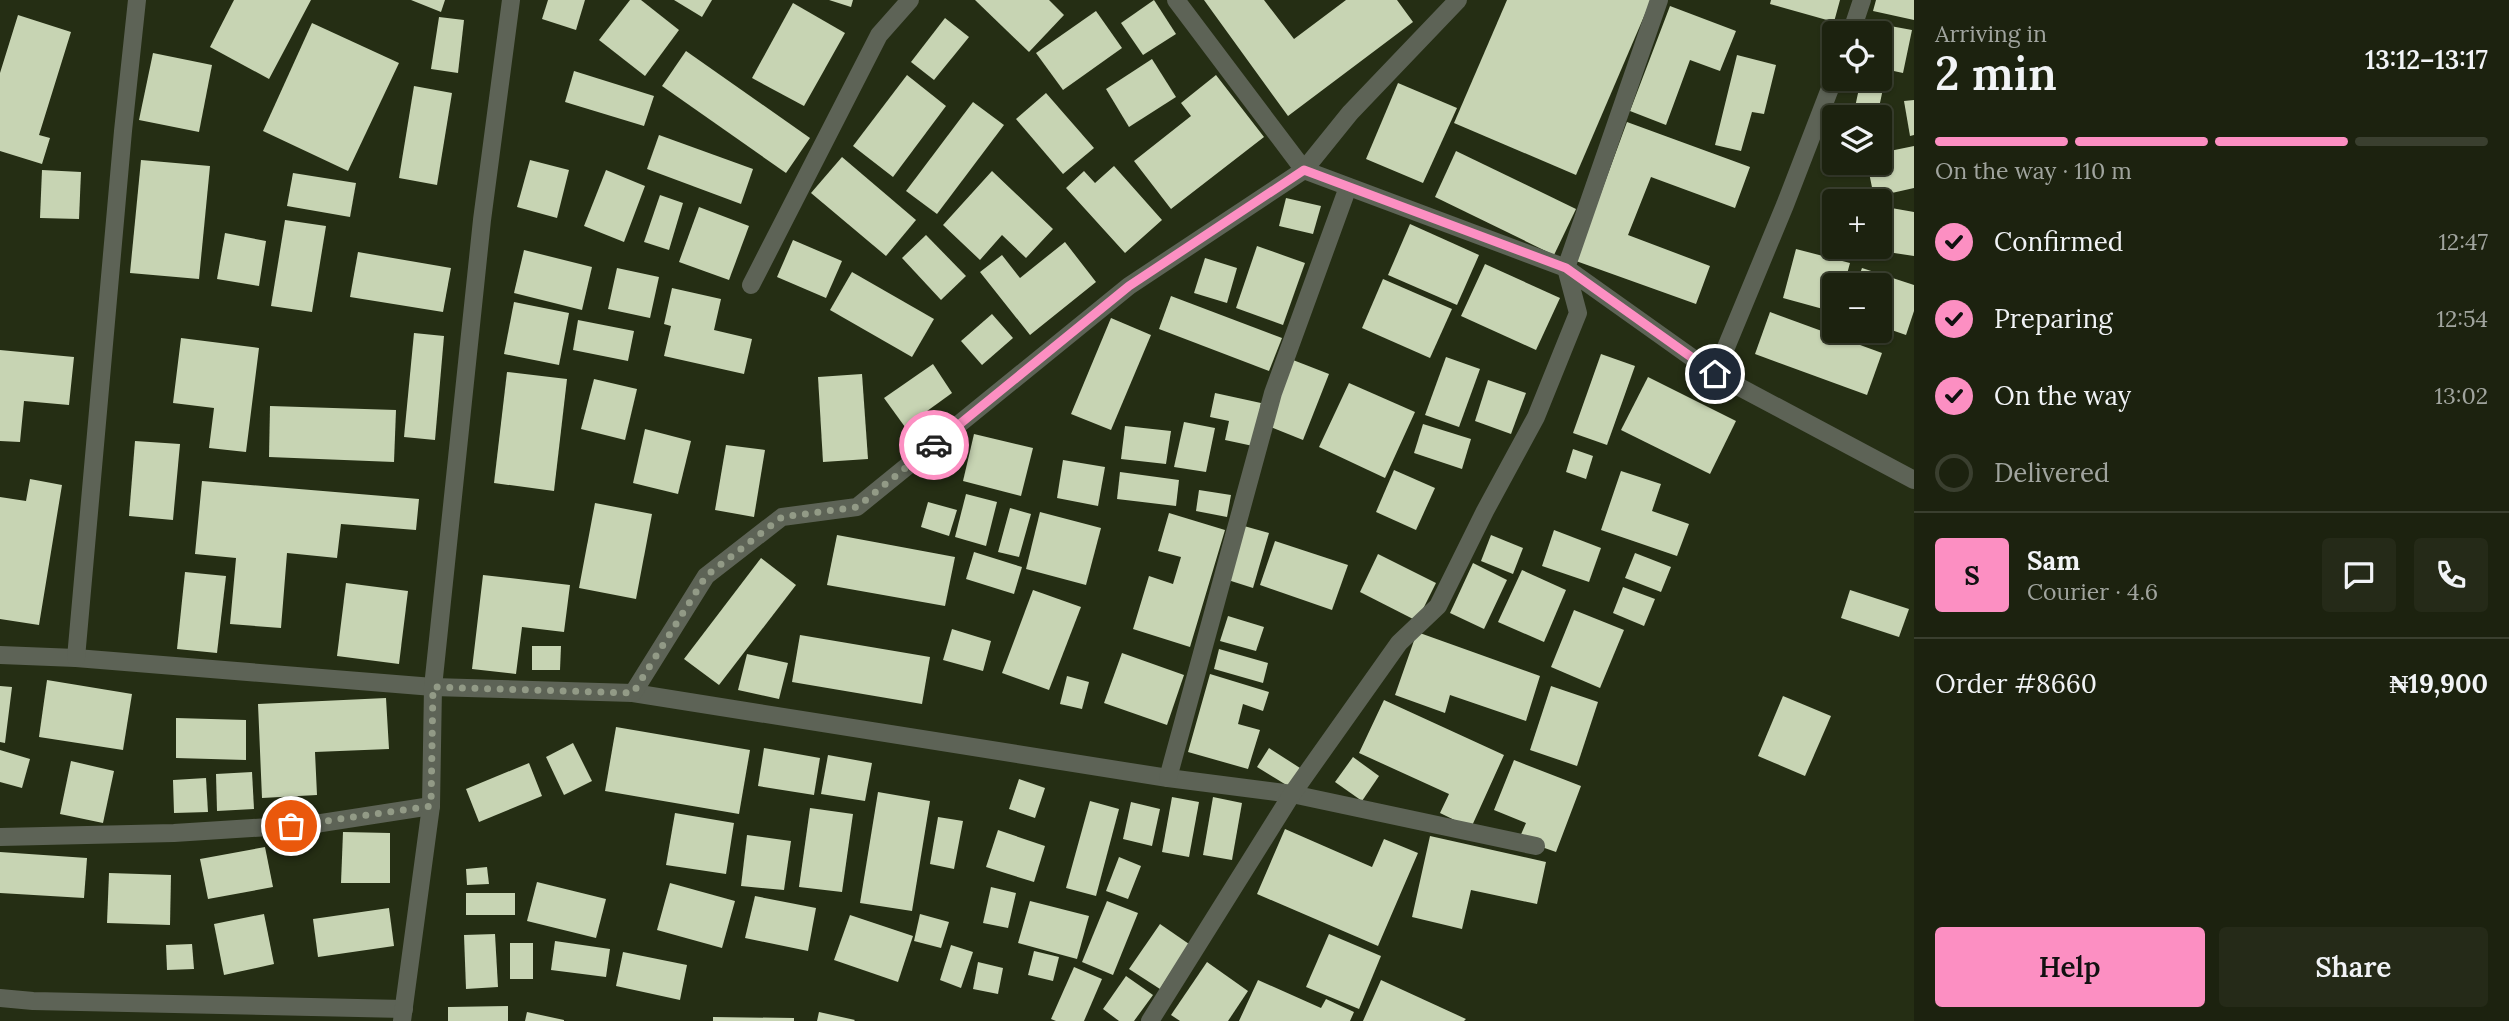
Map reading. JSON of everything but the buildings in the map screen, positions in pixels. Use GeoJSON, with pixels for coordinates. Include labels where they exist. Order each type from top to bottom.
{"type":"FeatureCollection","features":[{"type":"Feature","properties":{"kind":"street"},"geometry":{"type":"LineString","coordinates":[[76,658],[137,0]]}},
{"type":"Feature","properties":{"kind":"street"},"geometry":{"type":"LineString","coordinates":[[0,998],[403,1015],[431,806],[433,687],[482,220],[510,0]]}},
{"type":"Feature","properties":{"kind":"street"},"geometry":{"type":"LineString","coordinates":[[751,285],[878,35],[910,0]]}},
{"type":"Feature","properties":{"kind":"street"},"geometry":{"type":"LineString","coordinates":[[1176,0],[1304,170],[1566,268],[1715,374],[1914,480]]}},
{"type":"Feature","properties":{"kind":"street"},"geometry":{"type":"LineString","coordinates":[[633,693],[706,576],[782,517],[857,507],[1129,286],[1304,170],[1350,113],[1458,0]]}},
{"type":"Feature","properties":{"kind":"street"},"geometry":{"type":"LineString","coordinates":[[1150,1021],[1292,794],[1399,643],[1438,606],[1536,417],[1578,313],[1566,268],[1659,0]]}},
{"type":"Feature","properties":{"kind":"street"},"geometry":{"type":"LineString","coordinates":[[1855,21],[1861,0]]}},
{"type":"Feature","properties":{"kind":"street"},"geometry":{"type":"LineString","coordinates":[[1715,374],[1829,91]]}},
{"type":"Feature","properties":{"kind":"street"},"geometry":{"type":"LineString","coordinates":[[1168,778],[1273,393],[1348,187]]}},
{"type":"Feature","properties":{"kind":"street"},"geometry":{"type":"LineString","coordinates":[[0,655],[76,658],[433,687],[633,693],[1168,778],[1292,794],[1535,846]]}},
{"type":"Feature","properties":{"kind":"street"},"geometry":{"type":"LineString","coordinates":[[0,837],[173,833],[315,824],[431,806]]}},
{"type":"Feature","properties":{"kind":"way so far"},"geometry":{"type":"LineString","coordinates":[[291,826],[431,806],[433,687],[633,693],[706,576],[782,517],[857,507],[934,445]]}},
{"type":"Feature","properties":{"kind":"route"},"geometry":{"type":"LineString","coordinates":[[934,445],[1129,286],[1304,170],[1566,268],[1715,374]]}}]}
